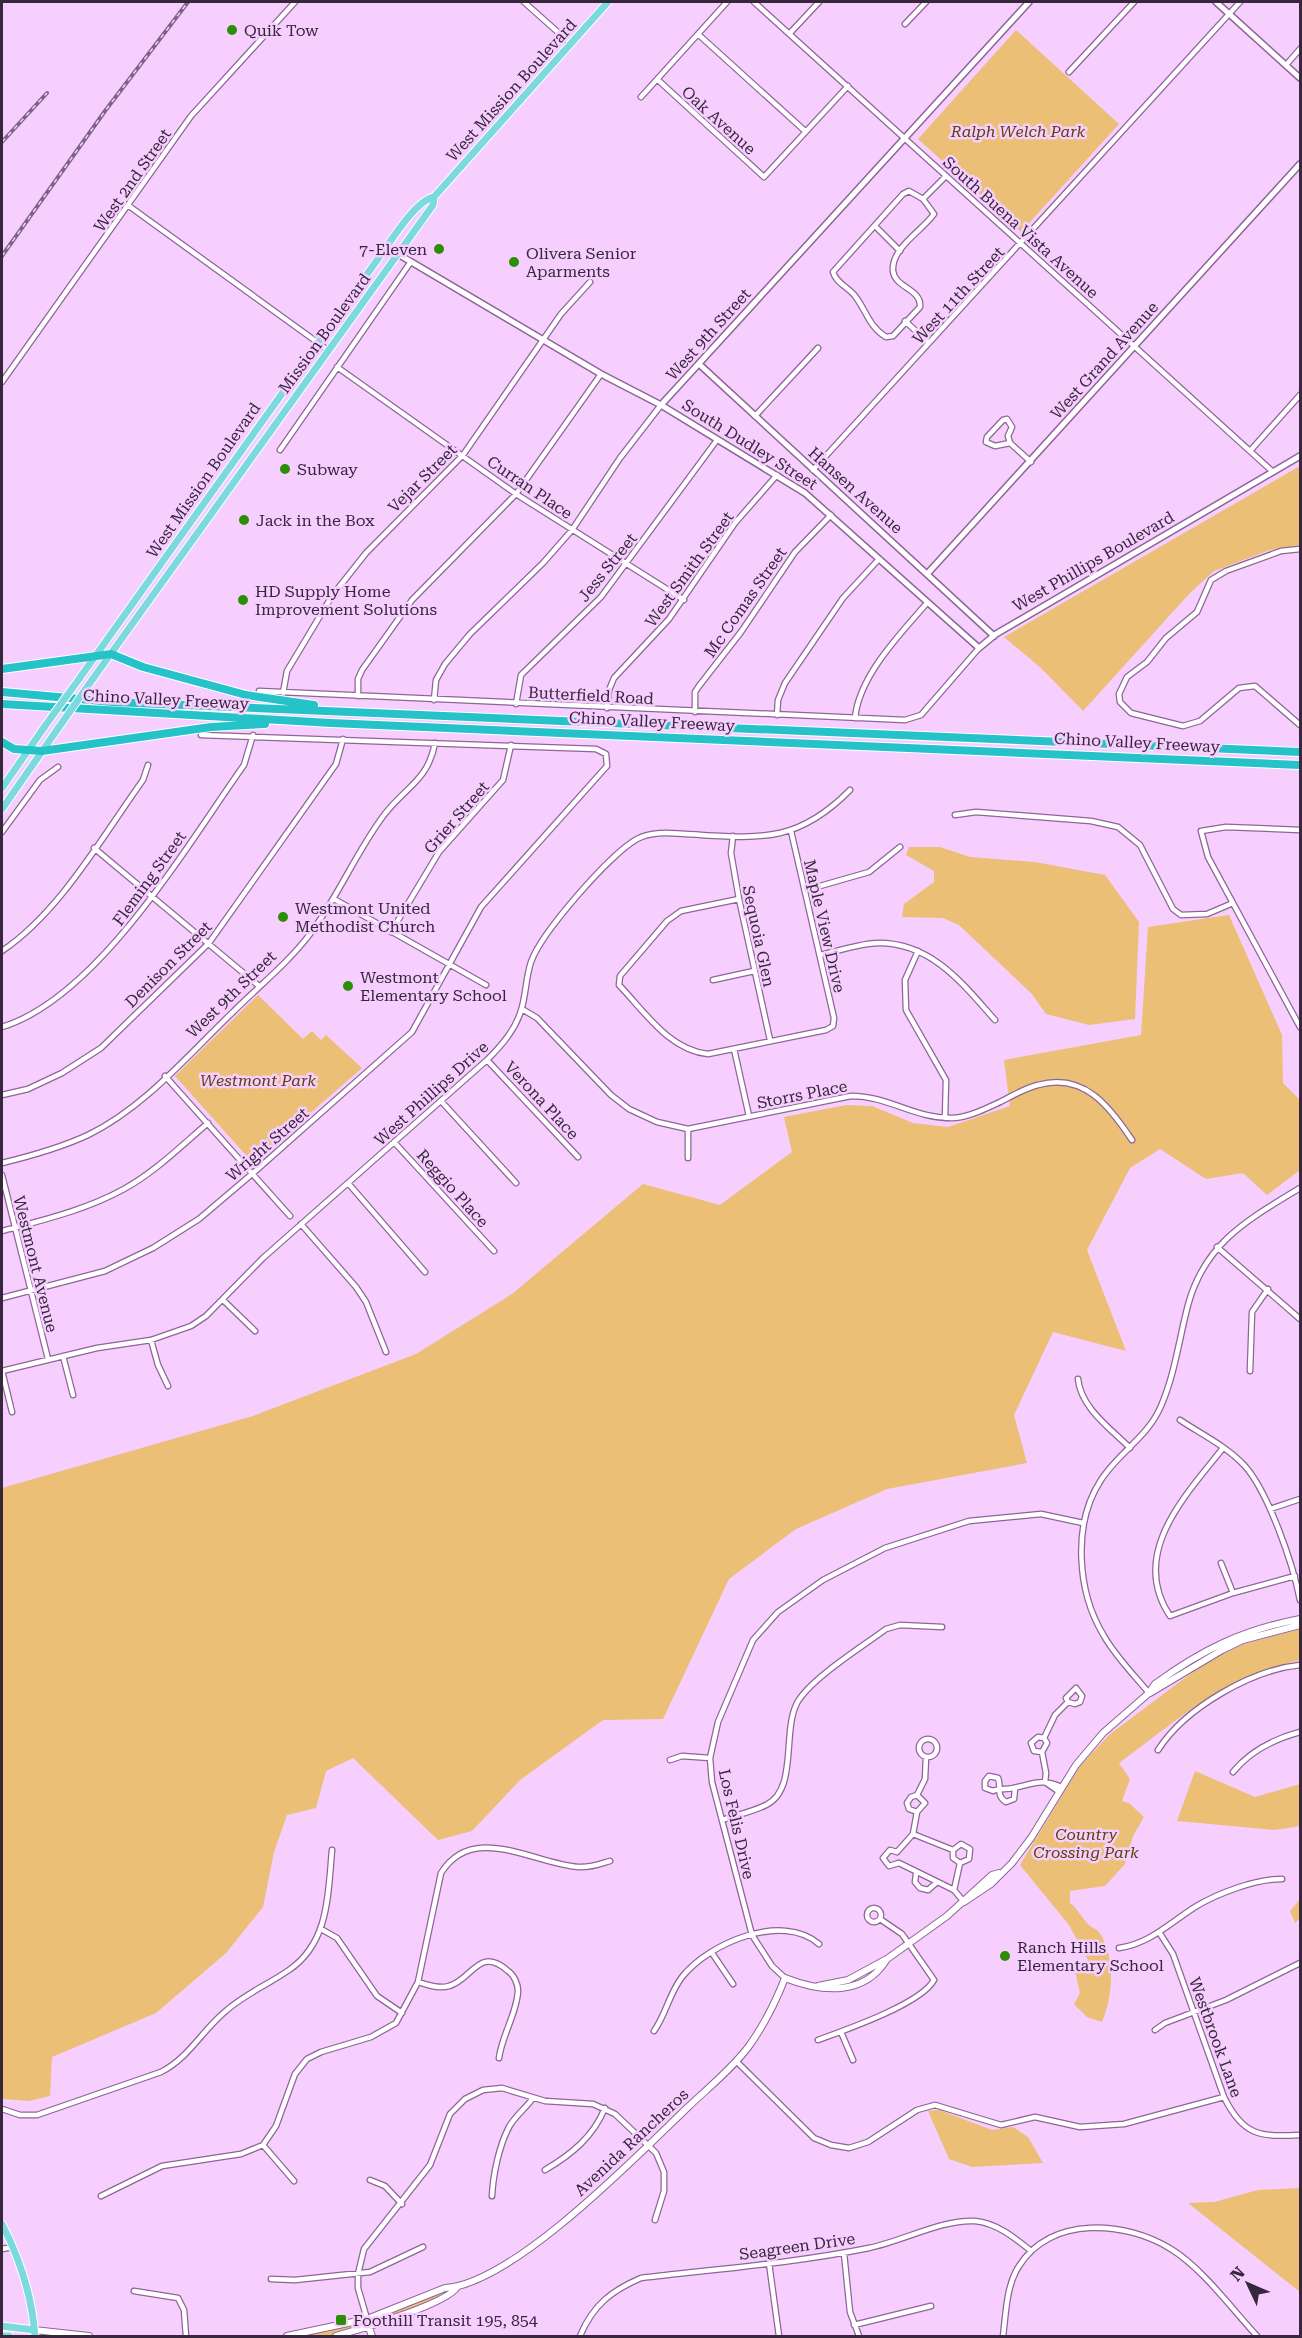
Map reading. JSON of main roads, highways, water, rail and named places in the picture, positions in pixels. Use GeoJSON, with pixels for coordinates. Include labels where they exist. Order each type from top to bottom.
{"type":"FeatureCollection","features":[{"type":"Feature","properties":{"kind":"highway"},"geometry":{"type":"LineString","coordinates":[[2,669],[111,654],[142,667],[246,695],[368,713]]}},
{"type":"Feature","properties":{"kind":"highway","name":"Chino Valley Freeway"},"geometry":{"type":"LineString","coordinates":[[2,692],[112,702],[1300,752]]}},
{"type":"Feature","properties":{"kind":"highway","name":"Chino Valley Freeway"},"geometry":{"type":"LineString","coordinates":[[2,704],[331,723],[1300,765]]}},
{"type":"Feature","properties":{"kind":"highway"},"geometry":{"type":"LineString","coordinates":[[2,742],[14,749],[42,751],[211,727],[331,723]]}},
{"type":"Feature","properties":{"kind":"main road","name":"West Mission Boulevard"},"geometry":{"type":"LineString","coordinates":[[397,254],[433,205],[434,197],[608,2]]}},
{"type":"Feature","properties":{"kind":"main road","name":"West Mission Boulevard"},"geometry":{"type":"LineString","coordinates":[[2,788],[386,247],[416,208],[426,198],[434,197]]}},
{"type":"Feature","properties":{"kind":"main road","name":"Mission Boulevard"},"geometry":{"type":"LineString","coordinates":[[2,808],[397,254]]}},
{"type":"Feature","properties":{"kind":"main road"},"geometry":{"type":"LineString","coordinates":[[1149,1694],[1155,1684],[1179,1666],[1220,1643],[1254,1629],[1300,1619]]}},
{"type":"Feature","properties":{"kind":"main road"},"geometry":{"type":"LineString","coordinates":[[1149,1694],[1222,1650],[1243,1641],[1300,1625]]}},
{"type":"Feature","properties":{"kind":"main road","name":"Avenida Rancheros"},"geometry":{"type":"LineString","coordinates":[[286,2337],[367,2319],[445,2288],[457,2287],[511,2260],[536,2243],[597,2194],[736,2061],[761,2029],[785,1978],[817,1987],[848,1980],[887,1959],[964,1902],[970,1893],[992,1875],[999,1873],[1031,1838],[1060,1789],[1093,1744],[1149,1694]]}},
{"type":"Feature","properties":{"kind":"main road"},"geometry":{"type":"LineString","coordinates":[[2,2224],[26,2284],[34,2333]]}},
{"type":"Feature","properties":{"kind":"main road","name":"Avenida Rancheros"},"geometry":{"type":"LineString","coordinates":[[336,2337],[369,2327],[453,2294],[457,2287]]}},
{"type":"Feature","properties":{"kind":"main road"},"geometry":{"type":"LineString","coordinates":[[367,2319],[372,2337]]}},
{"type":"Feature","properties":{"kind":"main road"},"geometry":{"type":"LineString","coordinates":[[2,2326],[34,2333],[88,2337]]}},
{"type":"Feature","properties":{"kind":"main road"},"geometry":{"type":"LineString","coordinates":[[2,2336],[9,2337]]}},
{"type":"Feature","properties":{"kind":"railway"},"geometry":{"type":"LineString","coordinates":[[2,256],[105,111],[188,2]]}},
{"type":"Feature","properties":{"kind":"railway"},"geometry":{"type":"LineString","coordinates":[[2,142],[47,93]]}},
{"type":"Feature","properties":{"kind":"place","name":"Quik Tow"},"geometry":{"type":"Point","coordinates":[232,30]}},
{"type":"Feature","properties":{"kind":"place","name":"7-Eleven"},"geometry":{"type":"Point","coordinates":[439,249]}},
{"type":"Feature","properties":{"kind":"place","name":"Olivera Senior Aparments"},"geometry":{"type":"Point","coordinates":[514,262]}},
{"type":"Feature","properties":{"kind":"place","name":"Subway"},"geometry":{"type":"Point","coordinates":[285,469]}},
{"type":"Feature","properties":{"kind":"place","name":"Jack in the Box"},"geometry":{"type":"Point","coordinates":[244,520]}},
{"type":"Feature","properties":{"kind":"place","name":"HD Supply Home Improvement Solutions"},"geometry":{"type":"Point","coordinates":[243,600]}},
{"type":"Feature","properties":{"kind":"place","name":"Westmont United Methodist Church"},"geometry":{"type":"Point","coordinates":[283,917]}},
{"type":"Feature","properties":{"kind":"place","name":"Westmont Elementary School"},"geometry":{"type":"Point","coordinates":[348,986]}},
{"type":"Feature","properties":{"kind":"place","name":"Ranch Hills Elementary School"},"geometry":{"type":"Point","coordinates":[1005,1956]}},
{"type":"Feature","properties":{"kind":"place","name":"Foothill Transit 195, 854"},"geometry":{"type":"Point","coordinates":[341,2320]}},
{"type":"Feature","properties":{"kind":"park label","name":"Ralph Welch Park"},"geometry":{"type":"Point","coordinates":[1018,131]}},
{"type":"Feature","properties":{"kind":"park label","name":"Westmont Park"},"geometry":{"type":"Point","coordinates":[258,1080]}},
{"type":"Feature","properties":{"kind":"park label","name":"Country Crossing Park"},"geometry":{"type":"Point","coordinates":[1086,1843]}}]}
